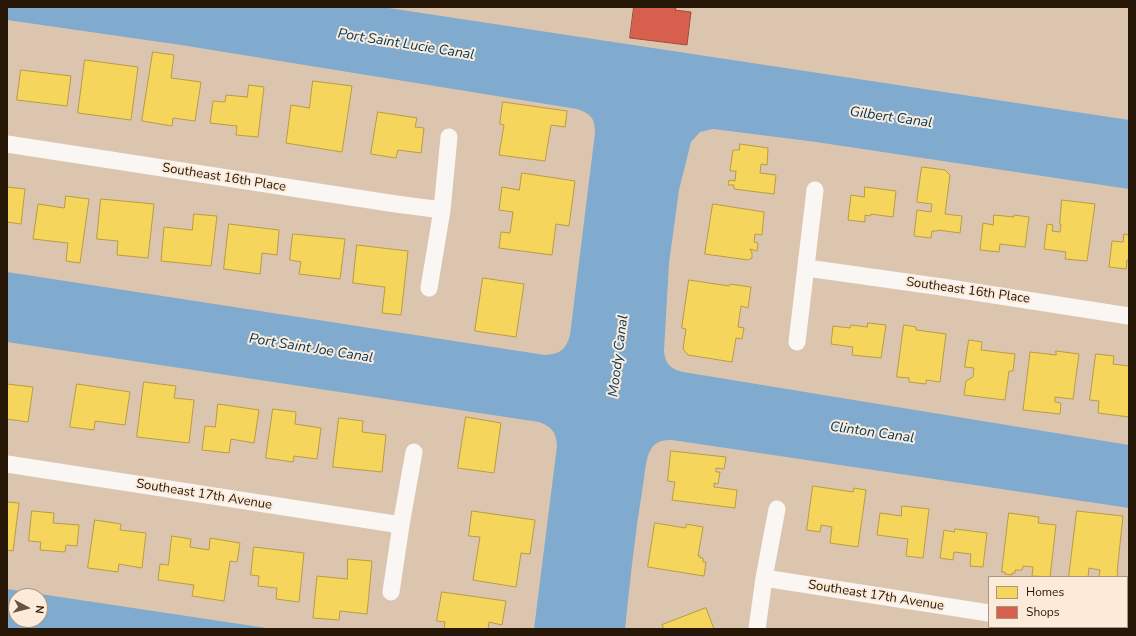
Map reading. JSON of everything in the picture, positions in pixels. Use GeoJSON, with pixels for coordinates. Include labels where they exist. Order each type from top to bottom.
{"type":"FeatureCollection","features":[{"type":"Feature","properties":{"kind":"street"},"geometry":{"type":"LineString","coordinates":[[429,288],[442,210],[450,137]]}},
{"type":"Feature","properties":{"kind":"street","name":"Southeast 16th Place"},"geometry":{"type":"LineString","coordinates":[[7,144],[442,210]]}},
{"type":"Feature","properties":{"kind":"street"},"geometry":{"type":"LineString","coordinates":[[798,342],[816,190]]}},
{"type":"Feature","properties":{"kind":"street","name":"Southeast 16th Place"},"geometry":{"type":"LineString","coordinates":[[806,268],[1129,316]]}},
{"type":"Feature","properties":{"kind":"street"},"geometry":{"type":"LineString","coordinates":[[392,592],[401,525],[414,452]]}},
{"type":"Feature","properties":{"kind":"street","name":"Southeast 17th Avenue"},"geometry":{"type":"LineString","coordinates":[[7,464],[401,525]]}},
{"type":"Feature","properties":{"kind":"street"},"geometry":{"type":"LineString","coordinates":[[757,629],[764,578],[777,508]]}},
{"type":"Feature","properties":{"kind":"street","name":"Southeast 17th Avenue"},"geometry":{"type":"LineString","coordinates":[[764,578],[988,613]]}},
{"type":"Feature","properties":{"kind":"water"},"geometry":{"type":"Polygon","coordinates":[[[7,7],[382,7],[1129,120],[1129,189],[816,142],[713,129],[700,132],[691,142],[679,190],[669,263],[664,351],[669,365],[683,372],[1129,445],[1129,508],[672,440],[663,441],[653,446],[646,462],[635,539],[625,629],[534,629],[557,446],[556,437],[550,428],[539,422],[7,342],[7,272],[545,355],[555,354],[564,348],[570,335],[595,133],[593,120],[591,117],[577,109],[181,45],[7,20],[7,7]]]}},
{"type":"Feature","properties":{"kind":"water"},"geometry":{"type":"Polygon","coordinates":[[[7,589],[8,628],[48,628],[48,595],[273,629],[7,629],[7,589]]]}},
{"type":"Feature","properties":{"kind":"building: Homes"},"geometry":{"type":"Polygon","coordinates":[[[153,52],[174,55],[171,78],[201,82],[195,121],[173,118],[172,126],[142,121],[153,52]]]}},
{"type":"Feature","properties":{"kind":"building: Homes"},"geometry":{"type":"Polygon","coordinates":[[[85,60],[138,67],[131,120],[78,113],[85,60]]]}},
{"type":"Feature","properties":{"kind":"building: Homes"},"geometry":{"type":"Polygon","coordinates":[[[21,70],[71,76],[67,106],[17,100],[21,70]]]}},
{"type":"Feature","properties":{"kind":"building: Homes"},"geometry":{"type":"Polygon","coordinates":[[[313,81],[352,86],[342,152],[286,143],[291,105],[309,108],[313,81]]]}},
{"type":"Feature","properties":{"kind":"building: Homes"},"geometry":{"type":"Polygon","coordinates":[[[249,85],[264,87],[258,137],[236,135],[237,126],[210,123],[213,101],[225,102],[226,95],[247,97],[249,85]]]}},
{"type":"Feature","properties":{"kind":"building: Homes"},"geometry":{"type":"Polygon","coordinates":[[[503,102],[567,111],[565,127],[551,125],[545,161],[499,155],[504,125],[500,124],[503,102]]]}},
{"type":"Feature","properties":{"kind":"building: Homes"},"geometry":{"type":"Polygon","coordinates":[[[378,112],[417,118],[415,127],[424,128],[421,153],[398,150],[396,158],[371,154],[378,112]]]}},
{"type":"Feature","properties":{"kind":"building: Homes"},"geometry":{"type":"Polygon","coordinates":[[[740,144],[768,148],[767,165],[761,164],[760,173],[776,175],[774,194],[734,189],[734,185],[728,185],[729,180],[735,181],[736,171],[730,171],[733,150],[739,150],[740,144]]]}},
{"type":"Feature","properties":{"kind":"building: Homes"},"geometry":{"type":"Polygon","coordinates":[[[922,167],[945,170],[950,175],[945,214],[962,216],[960,233],[938,230],[932,231],[931,238],[914,236],[917,210],[931,212],[932,204],[917,202],[922,167]]]}},
{"type":"Feature","properties":{"kind":"building: Homes"},"geometry":{"type":"Polygon","coordinates":[[[522,173],[575,181],[569,226],[556,224],[552,255],[499,248],[501,232],[510,233],[513,212],[499,210],[502,187],[519,190],[522,173]]]}},
{"type":"Feature","properties":{"kind":"building: Homes"},"geometry":{"type":"Polygon","coordinates":[[[7,187],[25,189],[21,224],[7,222],[7,187]]]}},
{"type":"Feature","properties":{"kind":"building: Homes"},"geometry":{"type":"Polygon","coordinates":[[[865,187],[896,191],[893,217],[871,214],[870,216],[865,215],[865,222],[848,220],[851,195],[864,197],[865,187]]]}},
{"type":"Feature","properties":{"kind":"building: Homes"},"geometry":{"type":"Polygon","coordinates":[[[66,196],[89,199],[80,263],[66,261],[68,243],[33,239],[38,204],[64,208],[66,196]]]}},
{"type":"Feature","properties":{"kind":"building: Homes"},"geometry":{"type":"Polygon","coordinates":[[[101,199],[154,204],[148,258],[117,255],[118,241],[97,239],[101,199]]]}},
{"type":"Feature","properties":{"kind":"building: Homes"},"geometry":{"type":"Polygon","coordinates":[[[1062,200],[1095,204],[1087,261],[1065,259],[1066,252],[1044,249],[1047,224],[1053,225],[1052,231],[1060,232],[1062,200]]]}},
{"type":"Feature","properties":{"kind":"building: Homes"},"geometry":{"type":"Polygon","coordinates":[[[713,204],[764,212],[762,235],[755,234],[754,242],[758,243],[757,251],[750,249],[752,258],[748,260],[705,254],[713,204]]]}},
{"type":"Feature","properties":{"kind":"building: Homes"},"geometry":{"type":"Polygon","coordinates":[[[194,214],[217,216],[211,266],[161,261],[164,227],[192,230],[194,214]]]}},
{"type":"Feature","properties":{"kind":"building: Homes"},"geometry":{"type":"Polygon","coordinates":[[[994,215],[1029,217],[1025,247],[1000,244],[999,252],[980,250],[983,223],[993,225],[994,215]]]}},
{"type":"Feature","properties":{"kind":"building: Homes"},"geometry":{"type":"Polygon","coordinates":[[[229,224],[279,230],[277,255],[262,253],[260,274],[224,269],[229,224]]]}},
{"type":"Feature","properties":{"kind":"building: Homes"},"geometry":{"type":"Polygon","coordinates":[[[293,234],[345,239],[340,279],[299,274],[301,262],[290,260],[293,234]]]}},
{"type":"Feature","properties":{"kind":"building: Homes"},"geometry":{"type":"Polygon","coordinates":[[[1124,234],[1129,235],[1129,260],[1127,260],[1126,269],[1109,267],[1112,241],[1123,242],[1124,234]]]}},
{"type":"Feature","properties":{"kind":"building: Homes"},"geometry":{"type":"Polygon","coordinates":[[[357,245],[408,251],[401,315],[382,313],[385,287],[353,283],[357,245]]]}},
{"type":"Feature","properties":{"kind":"building: Homes"},"geometry":{"type":"Polygon","coordinates":[[[483,278],[524,284],[516,337],[475,331],[483,278]]]}},
{"type":"Feature","properties":{"kind":"building: Homes"},"geometry":{"type":"Polygon","coordinates":[[[689,280],[729,286],[730,284],[751,287],[748,308],[741,306],[738,327],[744,328],[742,339],[736,338],[732,362],[688,355],[683,349],[686,329],[682,328],[689,280]]]}},
{"type":"Feature","properties":{"kind":"building: Homes"},"geometry":{"type":"Polygon","coordinates":[[[868,323],[886,325],[881,358],[852,355],[853,347],[831,344],[833,326],[850,328],[851,325],[867,327],[868,323]]]}},
{"type":"Feature","properties":{"kind":"building: Homes"},"geometry":{"type":"Polygon","coordinates":[[[904,325],[916,327],[916,330],[946,334],[940,382],[926,380],[926,384],[909,382],[909,378],[897,377],[904,325]]]}},
{"type":"Feature","properties":{"kind":"building: Homes"},"geometry":{"type":"Polygon","coordinates":[[[969,340],[982,342],[981,350],[1015,354],[1013,371],[1009,371],[1005,400],[964,395],[966,381],[973,377],[974,368],[965,367],[969,340]]]}},
{"type":"Feature","properties":{"kind":"building: Homes"},"geometry":{"type":"Polygon","coordinates":[[[1056,351],[1079,354],[1073,399],[1055,397],[1055,402],[1061,403],[1060,414],[1023,410],[1030,352],[1056,355],[1056,351]]]}},
{"type":"Feature","properties":{"kind":"building: Homes"},"geometry":{"type":"Polygon","coordinates":[[[1096,354],[1114,356],[1113,364],[1129,366],[1129,417],[1098,413],[1099,401],[1090,400],[1096,354]]]}},
{"type":"Feature","properties":{"kind":"building: Homes"},"geometry":{"type":"Polygon","coordinates":[[[144,382],[176,386],[174,398],[194,400],[189,443],[137,437],[144,382]]]}},
{"type":"Feature","properties":{"kind":"building: Homes"},"geometry":{"type":"Polygon","coordinates":[[[7,384],[33,387],[28,422],[7,419],[7,384]]]}},
{"type":"Feature","properties":{"kind":"building: Homes"},"geometry":{"type":"Polygon","coordinates":[[[77,384],[130,392],[125,425],[95,421],[94,430],[70,427],[77,384]]]}},
{"type":"Feature","properties":{"kind":"building: Homes"},"geometry":{"type":"Polygon","coordinates":[[[218,404],[259,410],[254,443],[231,439],[229,453],[202,450],[205,426],[215,427],[218,404]]]}},
{"type":"Feature","properties":{"kind":"building: Homes"},"geometry":{"type":"Polygon","coordinates":[[[273,409],[296,412],[295,424],[321,428],[317,459],[294,456],[293,462],[266,458],[273,409]]]}},
{"type":"Feature","properties":{"kind":"building: Homes"},"geometry":{"type":"Polygon","coordinates":[[[466,417],[501,423],[494,473],[458,468],[466,417]]]}},
{"type":"Feature","properties":{"kind":"building: Homes"},"geometry":{"type":"Polygon","coordinates":[[[339,418],[363,421],[362,432],[386,435],[382,472],[333,467],[339,418]]]}},
{"type":"Feature","properties":{"kind":"building: Homes"},"geometry":{"type":"Polygon","coordinates":[[[671,451],[726,457],[724,469],[716,468],[716,472],[720,472],[718,484],[714,483],[714,487],[737,490],[735,508],[672,500],[675,482],[668,481],[671,451]]]}},
{"type":"Feature","properties":{"kind":"building: Homes"},"geometry":{"type":"Polygon","coordinates":[[[813,486],[853,492],[854,488],[866,490],[858,547],[830,543],[832,527],[821,525],[820,532],[807,530],[813,486]]]}},
{"type":"Feature","properties":{"kind":"building: Homes"},"geometry":{"type":"Polygon","coordinates":[[[7,502],[19,503],[13,551],[7,550],[7,502]]]}},
{"type":"Feature","properties":{"kind":"building: Homes"},"geometry":{"type":"Polygon","coordinates":[[[902,506],[929,509],[923,558],[906,556],[908,539],[877,535],[880,513],[901,516],[902,506]]]}},
{"type":"Feature","properties":{"kind":"building: Homes"},"geometry":{"type":"Polygon","coordinates":[[[32,511],[54,513],[53,523],[79,525],[77,546],[66,545],[65,552],[40,550],[41,542],[29,541],[32,511]]]}},
{"type":"Feature","properties":{"kind":"building: Homes"},"geometry":{"type":"Polygon","coordinates":[[[472,511],[535,520],[530,554],[521,553],[516,587],[473,580],[480,537],[469,536],[472,511]]]}},
{"type":"Feature","properties":{"kind":"building: Homes"},"geometry":{"type":"Polygon","coordinates":[[[1077,511],[1123,516],[1117,576],[1099,576],[1100,570],[1089,568],[1088,576],[1069,576],[1077,511]]]}},
{"type":"Feature","properties":{"kind":"building: Homes"},"geometry":{"type":"Polygon","coordinates":[[[1009,513],[1039,517],[1038,523],[1056,525],[1050,576],[1032,576],[1033,567],[1023,566],[1022,570],[1015,570],[1015,573],[1012,573],[1012,575],[1002,572],[1009,513]]]}},
{"type":"Feature","properties":{"kind":"building: Homes"},"geometry":{"type":"Polygon","coordinates":[[[95,520],[121,524],[120,530],[146,533],[142,568],[119,564],[118,572],[88,568],[95,520]]]}},
{"type":"Feature","properties":{"kind":"building: Homes"},"geometry":{"type":"Polygon","coordinates":[[[655,523],[686,528],[686,524],[703,527],[698,556],[703,558],[703,562],[706,562],[704,576],[648,567],[655,523]]]}},
{"type":"Feature","properties":{"kind":"building: Homes"},"geometry":{"type":"Polygon","coordinates":[[[955,529],[987,533],[983,567],[970,566],[971,554],[954,552],[953,560],[940,558],[944,530],[954,532],[955,529]]]}},
{"type":"Feature","properties":{"kind":"building: Homes"},"geometry":{"type":"Polygon","coordinates":[[[172,536],[191,539],[190,547],[209,550],[210,538],[240,543],[237,562],[230,561],[224,601],[192,596],[194,585],[158,580],[160,564],[168,565],[172,536]]]}},
{"type":"Feature","properties":{"kind":"building: Homes"},"geometry":{"type":"Polygon","coordinates":[[[254,547],[304,553],[299,602],[276,599],[277,588],[258,586],[259,576],[251,575],[254,547]]]}},
{"type":"Feature","properties":{"kind":"building: Homes"},"geometry":{"type":"Polygon","coordinates":[[[348,559],[372,561],[367,614],[340,611],[339,620],[313,618],[317,576],[347,579],[348,559]]]}},
{"type":"Feature","properties":{"kind":"building: Homes"},"geometry":{"type":"Polygon","coordinates":[[[442,592],[506,601],[502,625],[489,622],[488,629],[444,629],[445,622],[437,621],[442,592]]]}},
{"type":"Feature","properties":{"kind":"building: Homes"},"geometry":{"type":"Polygon","coordinates":[[[706,608],[714,629],[664,629],[662,625],[706,608]]]}},
{"type":"Feature","properties":{"kind":"building: Shops"},"geometry":{"type":"Polygon","coordinates":[[[634,7],[671,7],[676,8],[675,10],[691,12],[687,45],[630,38],[634,7]]]}},
{"type":"Feature","properties":{"kind":"water label","name":"Port Saint Lucie Canal"},"geometry":{"type":"Point","coordinates":[406,45]}},
{"type":"Feature","properties":{"kind":"water label","name":"Gilbert Canal"},"geometry":{"type":"Point","coordinates":[891,118]}},
{"type":"Feature","properties":{"kind":"water label","name":"Port Saint Joe Canal"},"geometry":{"type":"Point","coordinates":[311,349]}},
{"type":"Feature","properties":{"kind":"water label","name":"Moody Canal"},"geometry":{"type":"Point","coordinates":[619,356]}},
{"type":"Feature","properties":{"kind":"water label","name":"Clinton Canal"},"geometry":{"type":"Point","coordinates":[872,433]}}]}
